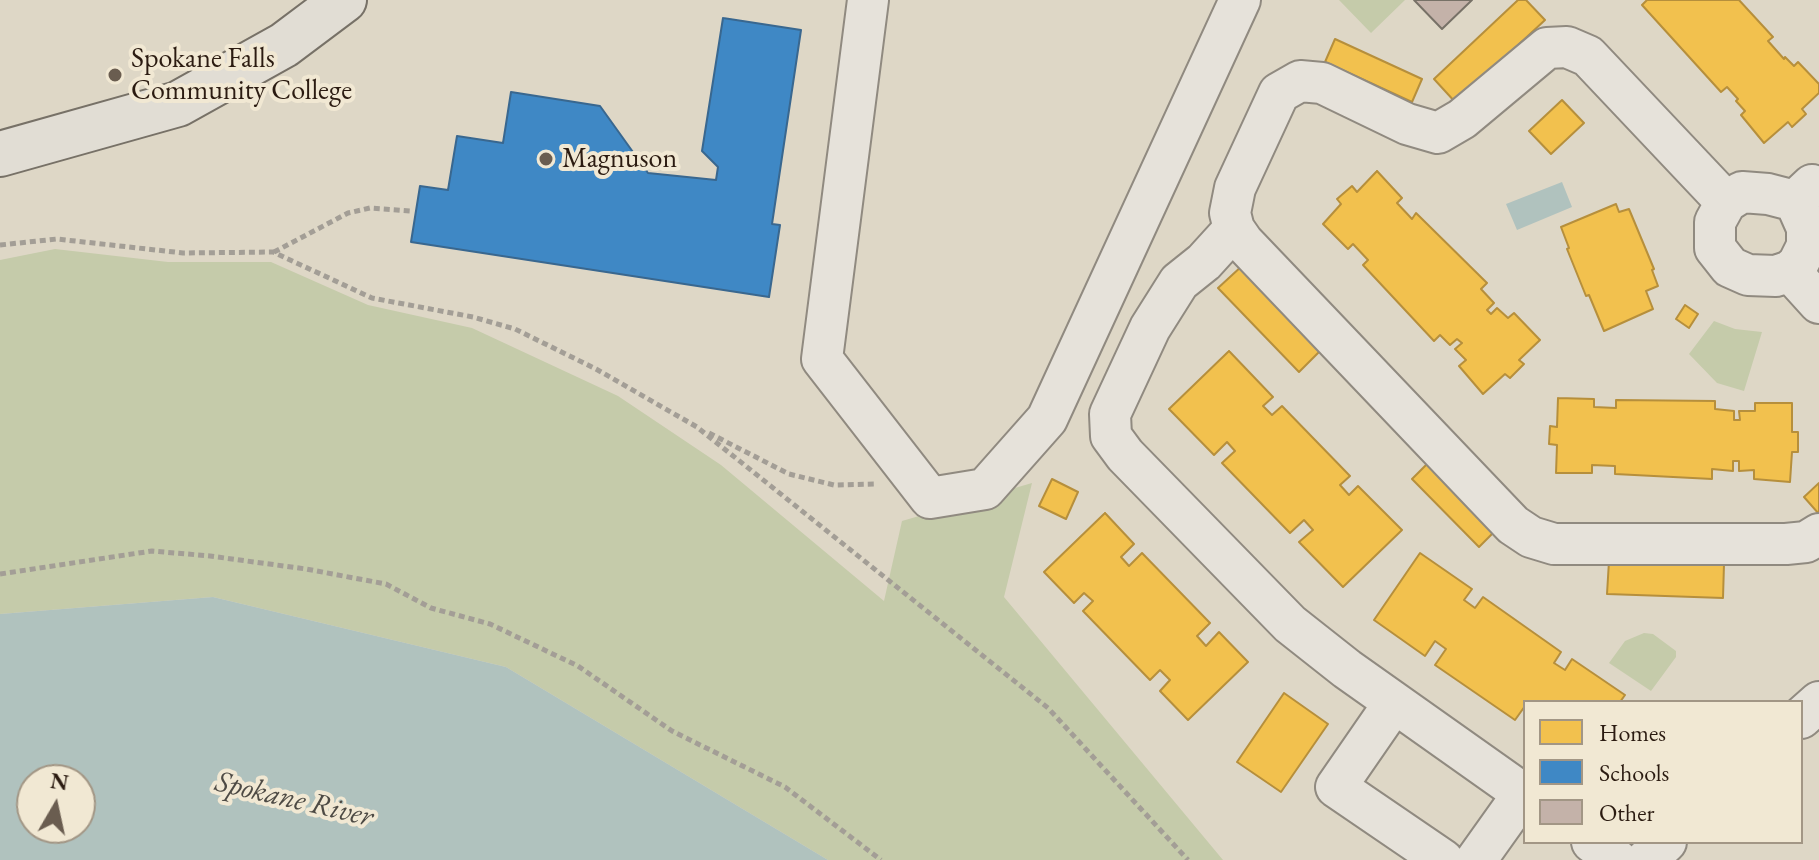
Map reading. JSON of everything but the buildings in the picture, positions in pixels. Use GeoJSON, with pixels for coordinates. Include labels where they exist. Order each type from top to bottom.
{"type":"FeatureCollection","features":[{"type":"Feature","properties":{"kind":"main road"},"geometry":{"type":"LineString","coordinates":[[0,154],[178,104],[284,45],[344,0]]}},
{"type":"Feature","properties":{"kind":"street"},"geometry":{"type":"LineString","coordinates":[[868,0],[822,359],[930,498],[985,489],[1047,419],[1240,0]]}},
{"type":"Feature","properties":{"kind":"street"},"geometry":{"type":"LineString","coordinates":[[1726,202],[1588,56],[1567,47],[1547,48],[1462,119],[1438,133],[1407,124],[1322,83],[1300,81],[1279,93],[1235,188],[1230,213],[1234,229],[1243,242],[1502,514],[1531,537],[1554,544],[1786,544],[1806,542],[1819,534]]}},
{"type":"Feature","properties":{"kind":"street"},"geometry":{"type":"LineString","coordinates":[[1811,182],[1807,246],[1798,264],[1776,276],[1748,275],[1730,267],[1715,248],[1715,222],[1726,202],[1742,192],[1768,194],[1811,182]]}},
{"type":"Feature","properties":{"kind":"street"},"geometry":{"type":"LineString","coordinates":[[1234,229],[1204,262],[1179,282],[1150,328],[1110,414],[1111,436],[1125,455],[1290,624],[1347,669],[1523,793]]}},
{"type":"Feature","properties":{"kind":"street"},"geometry":{"type":"LineString","coordinates":[[1790,271],[1819,303]]}},
{"type":"Feature","properties":{"kind":"street"},"geometry":{"type":"LineString","coordinates":[[1803,716],[1819,702]]}},
{"type":"Feature","properties":{"kind":"street"},"geometry":{"type":"LineString","coordinates":[[1394,703],[1336,787],[1443,860]]}},
{"type":"Feature","properties":{"kind":"street"},"geometry":{"type":"LineString","coordinates":[[1476,860],[1523,795]]}},
{"type":"Feature","properties":{"kind":"street"},"geometry":{"type":"LineString","coordinates":[[1595,844],[1617,860]]}},
{"type":"Feature","properties":{"kind":"street"},"geometry":{"type":"LineString","coordinates":[[1646,860],[1664,844]]}},
{"type":"Feature","properties":{"kind":"path"},"geometry":{"type":"LineString","coordinates":[[273,252],[348,213],[370,208],[411,211]]}},
{"type":"Feature","properties":{"kind":"path"},"geometry":{"type":"LineString","coordinates":[[0,245],[57,239],[183,253],[273,252],[372,298],[473,317],[515,329],[596,369],[697,427],[789,474],[834,485],[883,484],[905,465]]}},
{"type":"Feature","properties":{"kind":"path"},"geometry":{"type":"LineString","coordinates":[[697,427],[1048,708],[1188,860]]}},
{"type":"Feature","properties":{"kind":"path"},"geometry":{"type":"LineString","coordinates":[[0,574],[152,551],[306,569],[386,584],[431,608],[490,624],[578,666],[672,731],[785,787],[881,860]]}},
{"type":"Feature","properties":{"kind":"green space"},"geometry":{"type":"Polygon","coordinates":[[[1339,0],[1405,0],[1371,33],[1339,0]]]}},
{"type":"Feature","properties":{"kind":"green space"},"geometry":{"type":"Polygon","coordinates":[[[55,249],[168,262],[271,262],[368,305],[472,328],[618,396],[721,465],[884,601],[902,521],[1032,483],[1004,597],[1223,860],[828,860],[506,667],[213,597],[0,614],[0,260],[55,249]]]}},
{"type":"Feature","properties":{"kind":"green space"},"geometry":{"type":"Polygon","coordinates":[[[1714,321],[1735,329],[1762,332],[1744,391],[1717,383],[1689,354],[1714,321]]]}},
{"type":"Feature","properties":{"kind":"green space"},"geometry":{"type":"Polygon","coordinates":[[[1644,633],[1653,634],[1676,651],[1676,657],[1651,691],[1609,663],[1625,641],[1644,633]]]}},
{"type":"Feature","properties":{"kind":"water"},"geometry":{"type":"Polygon","coordinates":[[[1562,182],[1572,207],[1517,230],[1506,204],[1562,182]]]}},
{"type":"Feature","properties":{"kind":"water","name":"Spokane River"},"geometry":{"type":"Polygon","coordinates":[[[213,597],[506,667],[828,860],[0,860],[0,614],[213,597]]]}},
{"type":"Feature","properties":{"kind":"place","name":"Spokane Falls Community College"},"geometry":{"type":"Point","coordinates":[115,75]}},
{"type":"Feature","properties":{"kind":"place","name":"Magnuson"},"geometry":{"type":"Point","coordinates":[546,159]}}]}
